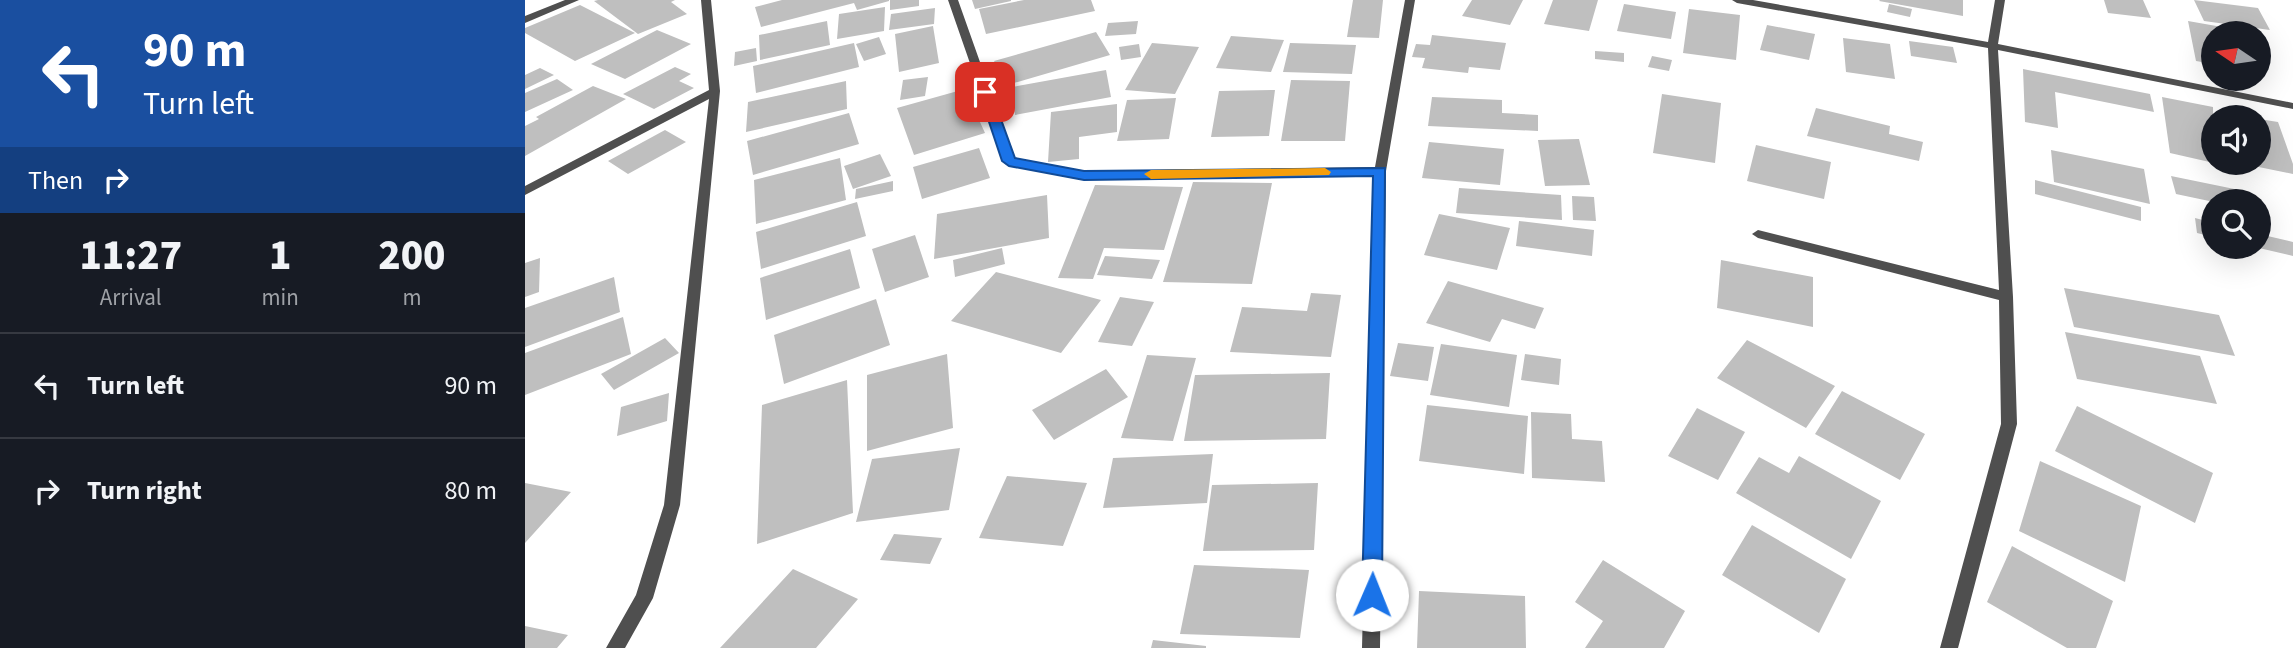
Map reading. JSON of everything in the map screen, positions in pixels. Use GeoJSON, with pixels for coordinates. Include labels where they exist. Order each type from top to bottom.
{"type":"FeatureCollection","features":[{"type":"Feature","properties":{"kind":"street"},"geometry":{"type":"LineString","coordinates":[[525,19],[575,0]]}},
{"type":"Feature","properties":{"kind":"street"},"geometry":{"type":"LineString","coordinates":[[615,648],[644,598],[672,505],[715,91],[706,0]]}},
{"type":"Feature","properties":{"kind":"street"},"geometry":{"type":"LineString","coordinates":[[953,0],[1009,161],[1084,175],[1380,171]]}},
{"type":"Feature","properties":{"kind":"street"},"geometry":{"type":"LineString","coordinates":[[1371,648],[1380,171],[1410,0]]}},
{"type":"Feature","properties":{"kind":"street"},"geometry":{"type":"LineString","coordinates":[[1737,0],[1993,46],[2293,106]]}},
{"type":"Feature","properties":{"kind":"street"},"geometry":{"type":"LineString","coordinates":[[1949,648],[2009,424],[2006,297],[1993,46],[2000,0]]}},
{"type":"Feature","properties":{"kind":"street"},"geometry":{"type":"LineString","coordinates":[[525,191],[715,91]]}},
{"type":"Feature","properties":{"kind":"street"},"geometry":{"type":"LineString","coordinates":[[1758,234],[2006,297]]}},
{"type":"Feature","properties":{"kind":"building"},"geometry":{"type":"Polygon","coordinates":[[[675,0],[671,2],[687,14],[638,34],[594,1],[675,0]]]}},
{"type":"Feature","properties":{"kind":"building"},"geometry":{"type":"Polygon","coordinates":[[[782,0],[889,1],[857,10],[854,3],[761,27],[755,7],[782,0]]]}},
{"type":"Feature","properties":{"kind":"building"},"geometry":{"type":"Polygon","coordinates":[[[890,0],[919,0],[919,6],[890,10],[890,0]]]}},
{"type":"Feature","properties":{"kind":"building"},"geometry":{"type":"Polygon","coordinates":[[[972,0],[1011,0],[1011,1],[975,9],[972,0]]]}},
{"type":"Feature","properties":{"kind":"building"},"geometry":{"type":"Polygon","coordinates":[[[1024,0],[1091,0],[1095,11],[986,34],[979,9],[1024,0]]]}},
{"type":"Feature","properties":{"kind":"building"},"geometry":{"type":"Polygon","coordinates":[[[1353,0],[1383,0],[1379,38],[1347,37],[1353,0]]]}},
{"type":"Feature","properties":{"kind":"building"},"geometry":{"type":"Polygon","coordinates":[[[1472,0],[1523,0],[1510,25],[1462,16],[1472,0]]]}},
{"type":"Feature","properties":{"kind":"building"},"geometry":{"type":"Polygon","coordinates":[[[1553,0],[1598,0],[1589,31],[1544,24],[1553,0]]]}},
{"type":"Feature","properties":{"kind":"building"},"geometry":{"type":"Polygon","coordinates":[[[1963,0],[1963,16],[1879,1],[1963,0]]]}},
{"type":"Feature","properties":{"kind":"building"},"geometry":{"type":"Polygon","coordinates":[[[2104,0],[2143,0],[2151,18],[2108,13],[2104,0]]]}},
{"type":"Feature","properties":{"kind":"building"},"geometry":{"type":"Polygon","coordinates":[[[2194,0],[2258,8],[2265,21],[2204,21],[2194,0]]]}},
{"type":"Feature","properties":{"kind":"building"},"geometry":{"type":"Polygon","coordinates":[[[1624,4],[1676,12],[1671,39],[1617,31],[1624,4]]]}},
{"type":"Feature","properties":{"kind":"building"},"geometry":{"type":"Polygon","coordinates":[[[1889,4],[1912,9],[1910,17],[1887,12],[1889,4]]]}},
{"type":"Feature","properties":{"kind":"building"},"geometry":{"type":"Polygon","coordinates":[[[580,5],[635,33],[575,61],[525,33],[525,28],[580,5]]]}},
{"type":"Feature","properties":{"kind":"building"},"geometry":{"type":"Polygon","coordinates":[[[885,7],[884,31],[837,39],[839,14],[885,7]]]}},
{"type":"Feature","properties":{"kind":"building"},"geometry":{"type":"Polygon","coordinates":[[[935,8],[934,24],[889,30],[891,14],[935,8]]]}},
{"type":"Feature","properties":{"kind":"building"},"geometry":{"type":"Polygon","coordinates":[[[1689,9],[1740,15],[1736,60],[1683,53],[1689,9]]]}},
{"type":"Feature","properties":{"kind":"building"},"geometry":{"type":"Polygon","coordinates":[[[827,21],[830,45],[760,60],[759,35],[827,21]]]}},
{"type":"Feature","properties":{"kind":"building"},"geometry":{"type":"Polygon","coordinates":[[[1138,21],[1136,34],[1105,36],[1108,23],[1138,21]]]}},
{"type":"Feature","properties":{"kind":"building"},"geometry":{"type":"Polygon","coordinates":[[[2188,21],[2201,23],[2201,62],[2196,61],[2188,21]]]}},
{"type":"Feature","properties":{"kind":"building"},"geometry":{"type":"Polygon","coordinates":[[[1767,25],[1815,34],[1809,60],[1760,50],[1767,25]]]}},
{"type":"Feature","properties":{"kind":"building"},"geometry":{"type":"Polygon","coordinates":[[[933,26],[939,63],[899,72],[895,34],[933,26]]]}},
{"type":"Feature","properties":{"kind":"building"},"geometry":{"type":"Polygon","coordinates":[[[657,30],[691,44],[625,79],[591,64],[657,30]]]}},
{"type":"Feature","properties":{"kind":"building"},"geometry":{"type":"Polygon","coordinates":[[[1096,32],[1110,55],[1007,85],[994,61],[1096,32]]]}},
{"type":"Feature","properties":{"kind":"building"},"geometry":{"type":"Polygon","coordinates":[[[1432,35],[1506,43],[1500,70],[1469,67],[1468,73],[1422,68],[1425,58],[1412,57],[1416,44],[1430,45],[1432,35]]]}},
{"type":"Feature","properties":{"kind":"building"},"geometry":{"type":"Polygon","coordinates":[[[1231,36],[1284,40],[1271,72],[1216,68],[1231,36]]]}},
{"type":"Feature","properties":{"kind":"building"},"geometry":{"type":"Polygon","coordinates":[[[879,37],[886,54],[864,61],[856,44],[879,37]]]}},
{"type":"Feature","properties":{"kind":"building"},"geometry":{"type":"Polygon","coordinates":[[[1843,38],[1890,44],[1895,79],[1846,72],[1843,38]]]}},
{"type":"Feature","properties":{"kind":"building"},"geometry":{"type":"Polygon","coordinates":[[[1909,41],[1953,47],[1957,63],[1911,56],[1909,41]]]}},
{"type":"Feature","properties":{"kind":"building"},"geometry":{"type":"Polygon","coordinates":[[[854,43],[859,67],[756,93],[753,66],[854,43]]]}},
{"type":"Feature","properties":{"kind":"building"},"geometry":{"type":"Polygon","coordinates":[[[1152,43],[1199,47],[1175,94],[1125,90],[1152,43]]]}},
{"type":"Feature","properties":{"kind":"building"},"geometry":{"type":"Polygon","coordinates":[[[1290,43],[1356,45],[1352,74],[1283,72],[1290,43]]]}},
{"type":"Feature","properties":{"kind":"building"},"geometry":{"type":"Polygon","coordinates":[[[1139,44],[1141,57],[1121,60],[1119,47],[1139,44]]]}},
{"type":"Feature","properties":{"kind":"building"},"geometry":{"type":"Polygon","coordinates":[[[756,48],[757,61],[734,66],[735,52],[756,48]]]}},
{"type":"Feature","properties":{"kind":"building"},"geometry":{"type":"Polygon","coordinates":[[[1595,51],[1624,53],[1624,62],[1595,59],[1595,51]]]}},
{"type":"Feature","properties":{"kind":"building"},"geometry":{"type":"Polygon","coordinates":[[[1652,56],[1672,60],[1669,71],[1648,67],[1652,56]]]}},
{"type":"Feature","properties":{"kind":"building"},"geometry":{"type":"Polygon","coordinates":[[[675,67],[691,74],[679,81],[694,88],[654,109],[623,94],[675,67]]]}},
{"type":"Feature","properties":{"kind":"building"},"geometry":{"type":"Polygon","coordinates":[[[540,68],[554,75],[525,89],[525,75],[540,68]]]}},
{"type":"Feature","properties":{"kind":"building"},"geometry":{"type":"Polygon","coordinates":[[[2023,69],[2150,94],[2154,112],[2055,92],[2058,128],[2025,122],[2023,69]]]}},
{"type":"Feature","properties":{"kind":"building"},"geometry":{"type":"Polygon","coordinates":[[[1106,70],[1111,97],[1015,115],[1012,87],[1106,70]]]}},
{"type":"Feature","properties":{"kind":"building"},"geometry":{"type":"Polygon","coordinates":[[[928,77],[925,96],[900,100],[903,80],[928,77]]]}},
{"type":"Feature","properties":{"kind":"building"},"geometry":{"type":"Polygon","coordinates":[[[557,79],[573,90],[525,112],[525,93],[557,79]]]}},
{"type":"Feature","properties":{"kind":"building"},"geometry":{"type":"Polygon","coordinates":[[[1291,80],[1350,81],[1345,141],[1281,141],[1291,80]]]}},
{"type":"Feature","properties":{"kind":"building"},"geometry":{"type":"Polygon","coordinates":[[[846,81],[847,109],[746,132],[748,102],[846,81]]]}},
{"type":"Feature","properties":{"kind":"building"},"geometry":{"type":"Polygon","coordinates":[[[593,86],[626,99],[525,156],[525,126],[539,119],[536,117],[593,86]]]}},
{"type":"Feature","properties":{"kind":"building"},"geometry":{"type":"Polygon","coordinates":[[[965,89],[985,133],[914,155],[897,108],[965,89]]]}},
{"type":"Feature","properties":{"kind":"building"},"geometry":{"type":"Polygon","coordinates":[[[1275,90],[1269,136],[1211,137],[1219,91],[1275,90]]]}},
{"type":"Feature","properties":{"kind":"building"},"geometry":{"type":"Polygon","coordinates":[[[1662,94],[1721,103],[1715,163],[1653,153],[1662,94]]]}},
{"type":"Feature","properties":{"kind":"building"},"geometry":{"type":"Polygon","coordinates":[[[1432,97],[1502,100],[1502,113],[1538,115],[1538,131],[1428,126],[1432,97]]]}},
{"type":"Feature","properties":{"kind":"building"},"geometry":{"type":"Polygon","coordinates":[[[2162,97],[2203,105],[2201,160],[2170,153],[2162,97]]]}},
{"type":"Feature","properties":{"kind":"building"},"geometry":{"type":"Polygon","coordinates":[[[1176,98],[1169,139],[1117,141],[1127,100],[1176,98]]]}},
{"type":"Feature","properties":{"kind":"building"},"geometry":{"type":"Polygon","coordinates":[[[1117,104],[1117,132],[1079,137],[1079,159],[1048,162],[1051,112],[1117,104]]]}},
{"type":"Feature","properties":{"kind":"building"},"geometry":{"type":"Polygon","coordinates":[[[1816,108],[1890,126],[1889,134],[1923,142],[1919,161],[1807,136],[1816,108]]]}},
{"type":"Feature","properties":{"kind":"building"},"geometry":{"type":"Polygon","coordinates":[[[849,113],[859,144],[753,175],[747,141],[849,113]]]}},
{"type":"Feature","properties":{"kind":"building"},"geometry":{"type":"Polygon","coordinates":[[[2271,121],[2278,122],[2293,164],[2293,174],[2271,170],[2271,121]]]}},
{"type":"Feature","properties":{"kind":"building"},"geometry":{"type":"Polygon","coordinates":[[[665,130],[686,142],[628,174],[608,161],[665,130]]]}},
{"type":"Feature","properties":{"kind":"building"},"geometry":{"type":"Polygon","coordinates":[[[1579,139],[1590,185],[1545,186],[1538,140],[1579,139]]]}},
{"type":"Feature","properties":{"kind":"building"},"geometry":{"type":"Polygon","coordinates":[[[1429,142],[1504,149],[1500,185],[1422,178],[1429,142]]]}},
{"type":"Feature","properties":{"kind":"building"},"geometry":{"type":"Polygon","coordinates":[[[1756,145],[1831,162],[1824,199],[1747,181],[1756,145]]]}},
{"type":"Feature","properties":{"kind":"building"},"geometry":{"type":"Polygon","coordinates":[[[979,148],[990,178],[922,199],[913,167],[979,148]]]}},
{"type":"Feature","properties":{"kind":"building"},"geometry":{"type":"Polygon","coordinates":[[[2051,150],[2144,169],[2150,204],[2054,182],[2051,150]]]}},
{"type":"Feature","properties":{"kind":"building"},"geometry":{"type":"Polygon","coordinates":[[[880,154],[891,176],[853,189],[844,166],[880,154]]]}},
{"type":"Feature","properties":{"kind":"building"},"geometry":{"type":"Polygon","coordinates":[[[840,158],[846,200],[756,224],[754,180],[840,158]]]}},
{"type":"Feature","properties":{"kind":"building"},"geometry":{"type":"Polygon","coordinates":[[[2171,176],[2234,189],[2201,189],[2201,199],[2176,194],[2171,176]]]}},
{"type":"Feature","properties":{"kind":"building"},"geometry":{"type":"Polygon","coordinates":[[[2035,180],[2141,207],[2141,221],[2035,194],[2035,180]]]}},
{"type":"Feature","properties":{"kind":"building"},"geometry":{"type":"Polygon","coordinates":[[[893,181],[893,191],[855,199],[856,189],[893,181]]]}},
{"type":"Feature","properties":{"kind":"building"},"geometry":{"type":"Polygon","coordinates":[[[1193,182],[1272,183],[1252,284],[1163,282],[1193,182]]]}},
{"type":"Feature","properties":{"kind":"building"},"geometry":{"type":"Polygon","coordinates":[[[1095,185],[1183,187],[1164,250],[1104,248],[1093,279],[1058,278],[1095,185]]]}},
{"type":"Feature","properties":{"kind":"building"},"geometry":{"type":"Polygon","coordinates":[[[1459,188],[1561,195],[1562,220],[1456,213],[1459,188]]]}},
{"type":"Feature","properties":{"kind":"building"},"geometry":{"type":"Polygon","coordinates":[[[1047,195],[1049,238],[934,259],[937,214],[1047,195]]]}},
{"type":"Feature","properties":{"kind":"building"},"geometry":{"type":"Polygon","coordinates":[[[1572,196],[1594,197],[1596,221],[1573,220],[1572,196]]]}},
{"type":"Feature","properties":{"kind":"building"},"geometry":{"type":"Polygon","coordinates":[[[857,202],[866,236],[761,269],[756,232],[857,202]]]}},
{"type":"Feature","properties":{"kind":"building"},"geometry":{"type":"Polygon","coordinates":[[[1439,214],[1510,228],[1497,270],[1424,255],[1439,214]]]}},
{"type":"Feature","properties":{"kind":"building"},"geometry":{"type":"Polygon","coordinates":[[[2195,218],[2201,220],[2201,234],[2197,233],[2195,218]]]}},
{"type":"Feature","properties":{"kind":"building"},"geometry":{"type":"Polygon","coordinates":[[[1519,221],[1594,230],[1592,256],[1516,246],[1519,221]]]}},
{"type":"Feature","properties":{"kind":"building"},"geometry":{"type":"Polygon","coordinates":[[[915,235],[929,277],[885,292],[872,249],[915,235]]]}},
{"type":"Feature","properties":{"kind":"building"},"geometry":{"type":"Polygon","coordinates":[[[2271,237],[2293,242],[2293,256],[2271,251],[2271,237]]]}},
{"type":"Feature","properties":{"kind":"building"},"geometry":{"type":"Polygon","coordinates":[[[1002,248],[1005,264],[955,277],[953,260],[1002,248]]]}},
{"type":"Feature","properties":{"kind":"building"},"geometry":{"type":"Polygon","coordinates":[[[850,249],[860,288],[766,320],[760,278],[850,249]]]}},
{"type":"Feature","properties":{"kind":"building"},"geometry":{"type":"Polygon","coordinates":[[[1105,256],[1160,260],[1152,279],[1097,275],[1105,256]]]}},
{"type":"Feature","properties":{"kind":"building"},"geometry":{"type":"Polygon","coordinates":[[[540,258],[539,292],[525,297],[525,263],[540,258]]]}},
{"type":"Feature","properties":{"kind":"building"},"geometry":{"type":"Polygon","coordinates":[[[1721,260],[1813,277],[1813,327],[1717,308],[1721,260]]]}},
{"type":"Feature","properties":{"kind":"building"},"geometry":{"type":"Polygon","coordinates":[[[996,272],[1101,300],[1061,353],[951,321],[996,272]]]}},
{"type":"Feature","properties":{"kind":"building"},"geometry":{"type":"Polygon","coordinates":[[[614,277],[620,312],[525,347],[525,308],[614,277]]]}},
{"type":"Feature","properties":{"kind":"building"},"geometry":{"type":"Polygon","coordinates":[[[1448,281],[1544,308],[1535,329],[1502,319],[1490,342],[1426,323],[1448,281]]]}},
{"type":"Feature","properties":{"kind":"building"},"geometry":{"type":"Polygon","coordinates":[[[2064,288],[2219,315],[2235,356],[2074,327],[2064,288]]]}},
{"type":"Feature","properties":{"kind":"building"},"geometry":{"type":"Polygon","coordinates":[[[1311,293],[1341,295],[1331,357],[1230,352],[1242,307],[1307,311],[1311,293]]]}},
{"type":"Feature","properties":{"kind":"building"},"geometry":{"type":"Polygon","coordinates":[[[1120,297],[1154,302],[1132,346],[1098,342],[1120,297]]]}},
{"type":"Feature","properties":{"kind":"building"},"geometry":{"type":"Polygon","coordinates":[[[876,299],[890,345],[784,384],[774,335],[876,299]]]}},
{"type":"Feature","properties":{"kind":"building"},"geometry":{"type":"Polygon","coordinates":[[[623,317],[631,354],[525,395],[525,353],[623,317]]]}},
{"type":"Feature","properties":{"kind":"building"},"geometry":{"type":"Polygon","coordinates":[[[2065,332],[2200,356],[2217,404],[2077,379],[2065,332]]]}},
{"type":"Feature","properties":{"kind":"building"},"geometry":{"type":"Polygon","coordinates":[[[665,338],[679,353],[614,390],[601,374],[665,338]]]}},
{"type":"Feature","properties":{"kind":"building"},"geometry":{"type":"Polygon","coordinates":[[[1747,340],[1835,386],[1806,428],[1717,378],[1747,340]]]}},
{"type":"Feature","properties":{"kind":"building"},"geometry":{"type":"Polygon","coordinates":[[[1398,343],[1434,347],[1428,381],[1390,376],[1398,343]]]}},
{"type":"Feature","properties":{"kind":"building"},"geometry":{"type":"Polygon","coordinates":[[[1441,344],[1517,355],[1509,407],[1430,395],[1441,344]]]}},
{"type":"Feature","properties":{"kind":"building"},"geometry":{"type":"Polygon","coordinates":[[[947,354],[953,428],[867,451],[867,375],[947,354]]]}},
{"type":"Feature","properties":{"kind":"building"},"geometry":{"type":"Polygon","coordinates":[[[1525,354],[1561,359],[1559,385],[1521,380],[1525,354]]]}},
{"type":"Feature","properties":{"kind":"building"},"geometry":{"type":"Polygon","coordinates":[[[1147,355],[1196,358],[1173,441],[1121,438],[1147,355]]]}},
{"type":"Feature","properties":{"kind":"building"},"geometry":{"type":"Polygon","coordinates":[[[1106,369],[1128,397],[1054,440],[1032,410],[1106,369]]]}},
{"type":"Feature","properties":{"kind":"building"},"geometry":{"type":"Polygon","coordinates":[[[1330,373],[1326,439],[1184,441],[1195,375],[1330,373]]]}},
{"type":"Feature","properties":{"kind":"building"},"geometry":{"type":"Polygon","coordinates":[[[847,380],[853,513],[757,544],[762,405],[847,380]]]}},
{"type":"Feature","properties":{"kind":"building"},"geometry":{"type":"Polygon","coordinates":[[[1842,391],[1925,434],[1900,480],[1815,434],[1842,391]]]}},
{"type":"Feature","properties":{"kind":"building"},"geometry":{"type":"Polygon","coordinates":[[[669,393],[667,421],[617,436],[621,407],[669,393]]]}},
{"type":"Feature","properties":{"kind":"building"},"geometry":{"type":"Polygon","coordinates":[[[1427,405],[1528,416],[1524,474],[1419,461],[1427,405]]]}},
{"type":"Feature","properties":{"kind":"building"},"geometry":{"type":"Polygon","coordinates":[[[2077,406],[2213,473],[2195,523],[2055,451],[2077,406]]]}},
{"type":"Feature","properties":{"kind":"building"},"geometry":{"type":"Polygon","coordinates":[[[1697,408],[1745,432],[1718,480],[1668,456],[1697,408]]]}},
{"type":"Feature","properties":{"kind":"building"},"geometry":{"type":"Polygon","coordinates":[[[1531,412],[1571,414],[1572,439],[1602,441],[1605,482],[1532,478],[1531,412]]]}},
{"type":"Feature","properties":{"kind":"building"},"geometry":{"type":"Polygon","coordinates":[[[960,448],[949,510],[856,522],[872,459],[960,448]]]}},
{"type":"Feature","properties":{"kind":"building"},"geometry":{"type":"Polygon","coordinates":[[[1213,454],[1207,503],[1103,508],[1113,458],[1213,454]]]}},
{"type":"Feature","properties":{"kind":"building"},"geometry":{"type":"Polygon","coordinates":[[[1799,456],[1881,501],[1851,559],[1736,493],[1759,457],[1789,473],[1799,456]]]}},
{"type":"Feature","properties":{"kind":"building"},"geometry":{"type":"Polygon","coordinates":[[[2040,461],[2141,506],[2125,582],[2019,531],[2040,461]]]}},
{"type":"Feature","properties":{"kind":"building"},"geometry":{"type":"Polygon","coordinates":[[[1007,476],[1087,483],[1063,546],[979,538],[1007,476]]]}},
{"type":"Feature","properties":{"kind":"building"},"geometry":{"type":"Polygon","coordinates":[[[525,483],[571,492],[525,543],[525,483]]]}},
{"type":"Feature","properties":{"kind":"building"},"geometry":{"type":"Polygon","coordinates":[[[1318,483],[1314,550],[1203,551],[1212,485],[1318,483]]]}},
{"type":"Feature","properties":{"kind":"building"},"geometry":{"type":"Polygon","coordinates":[[[1752,525],[1846,579],[1819,633],[1722,575],[1752,525]]]}},
{"type":"Feature","properties":{"kind":"building"},"geometry":{"type":"Polygon","coordinates":[[[894,534],[942,538],[930,564],[880,560],[894,534]]]}},
{"type":"Feature","properties":{"kind":"building"},"geometry":{"type":"Polygon","coordinates":[[[2012,546],[2113,601],[2096,648],[2067,648],[1987,602],[2012,546]]]}},
{"type":"Feature","properties":{"kind":"building"},"geometry":{"type":"Polygon","coordinates":[[[1603,560],[1685,611],[1664,648],[1585,648],[1603,621],[1575,602],[1603,560]]]}},
{"type":"Feature","properties":{"kind":"building"},"geometry":{"type":"Polygon","coordinates":[[[1194,565],[1309,570],[1300,638],[1180,634],[1194,565]]]}},
{"type":"Feature","properties":{"kind":"building"},"geometry":{"type":"Polygon","coordinates":[[[793,569],[858,599],[816,648],[720,648],[793,569]]]}},
{"type":"Feature","properties":{"kind":"building"},"geometry":{"type":"Polygon","coordinates":[[[1419,591],[1525,596],[1526,648],[1417,648],[1419,591]]]}},
{"type":"Feature","properties":{"kind":"building"},"geometry":{"type":"Polygon","coordinates":[[[525,626],[568,635],[557,648],[525,648],[525,626]]]}},
{"type":"Feature","properties":{"kind":"building"},"geometry":{"type":"Polygon","coordinates":[[[1153,640],[1206,646],[1206,648],[1151,648],[1153,640]]]}},
{"type":"Feature","properties":{"kind":"slow traffic"},"geometry":{"type":"LineString","coordinates":[[1151,174],[1325,172]]}},
{"type":"Feature","properties":{"kind":"route"},"geometry":{"type":"LineString","coordinates":[[985,92],[1009,161],[1084,175],[1380,171],[1372,595]]}}]}
